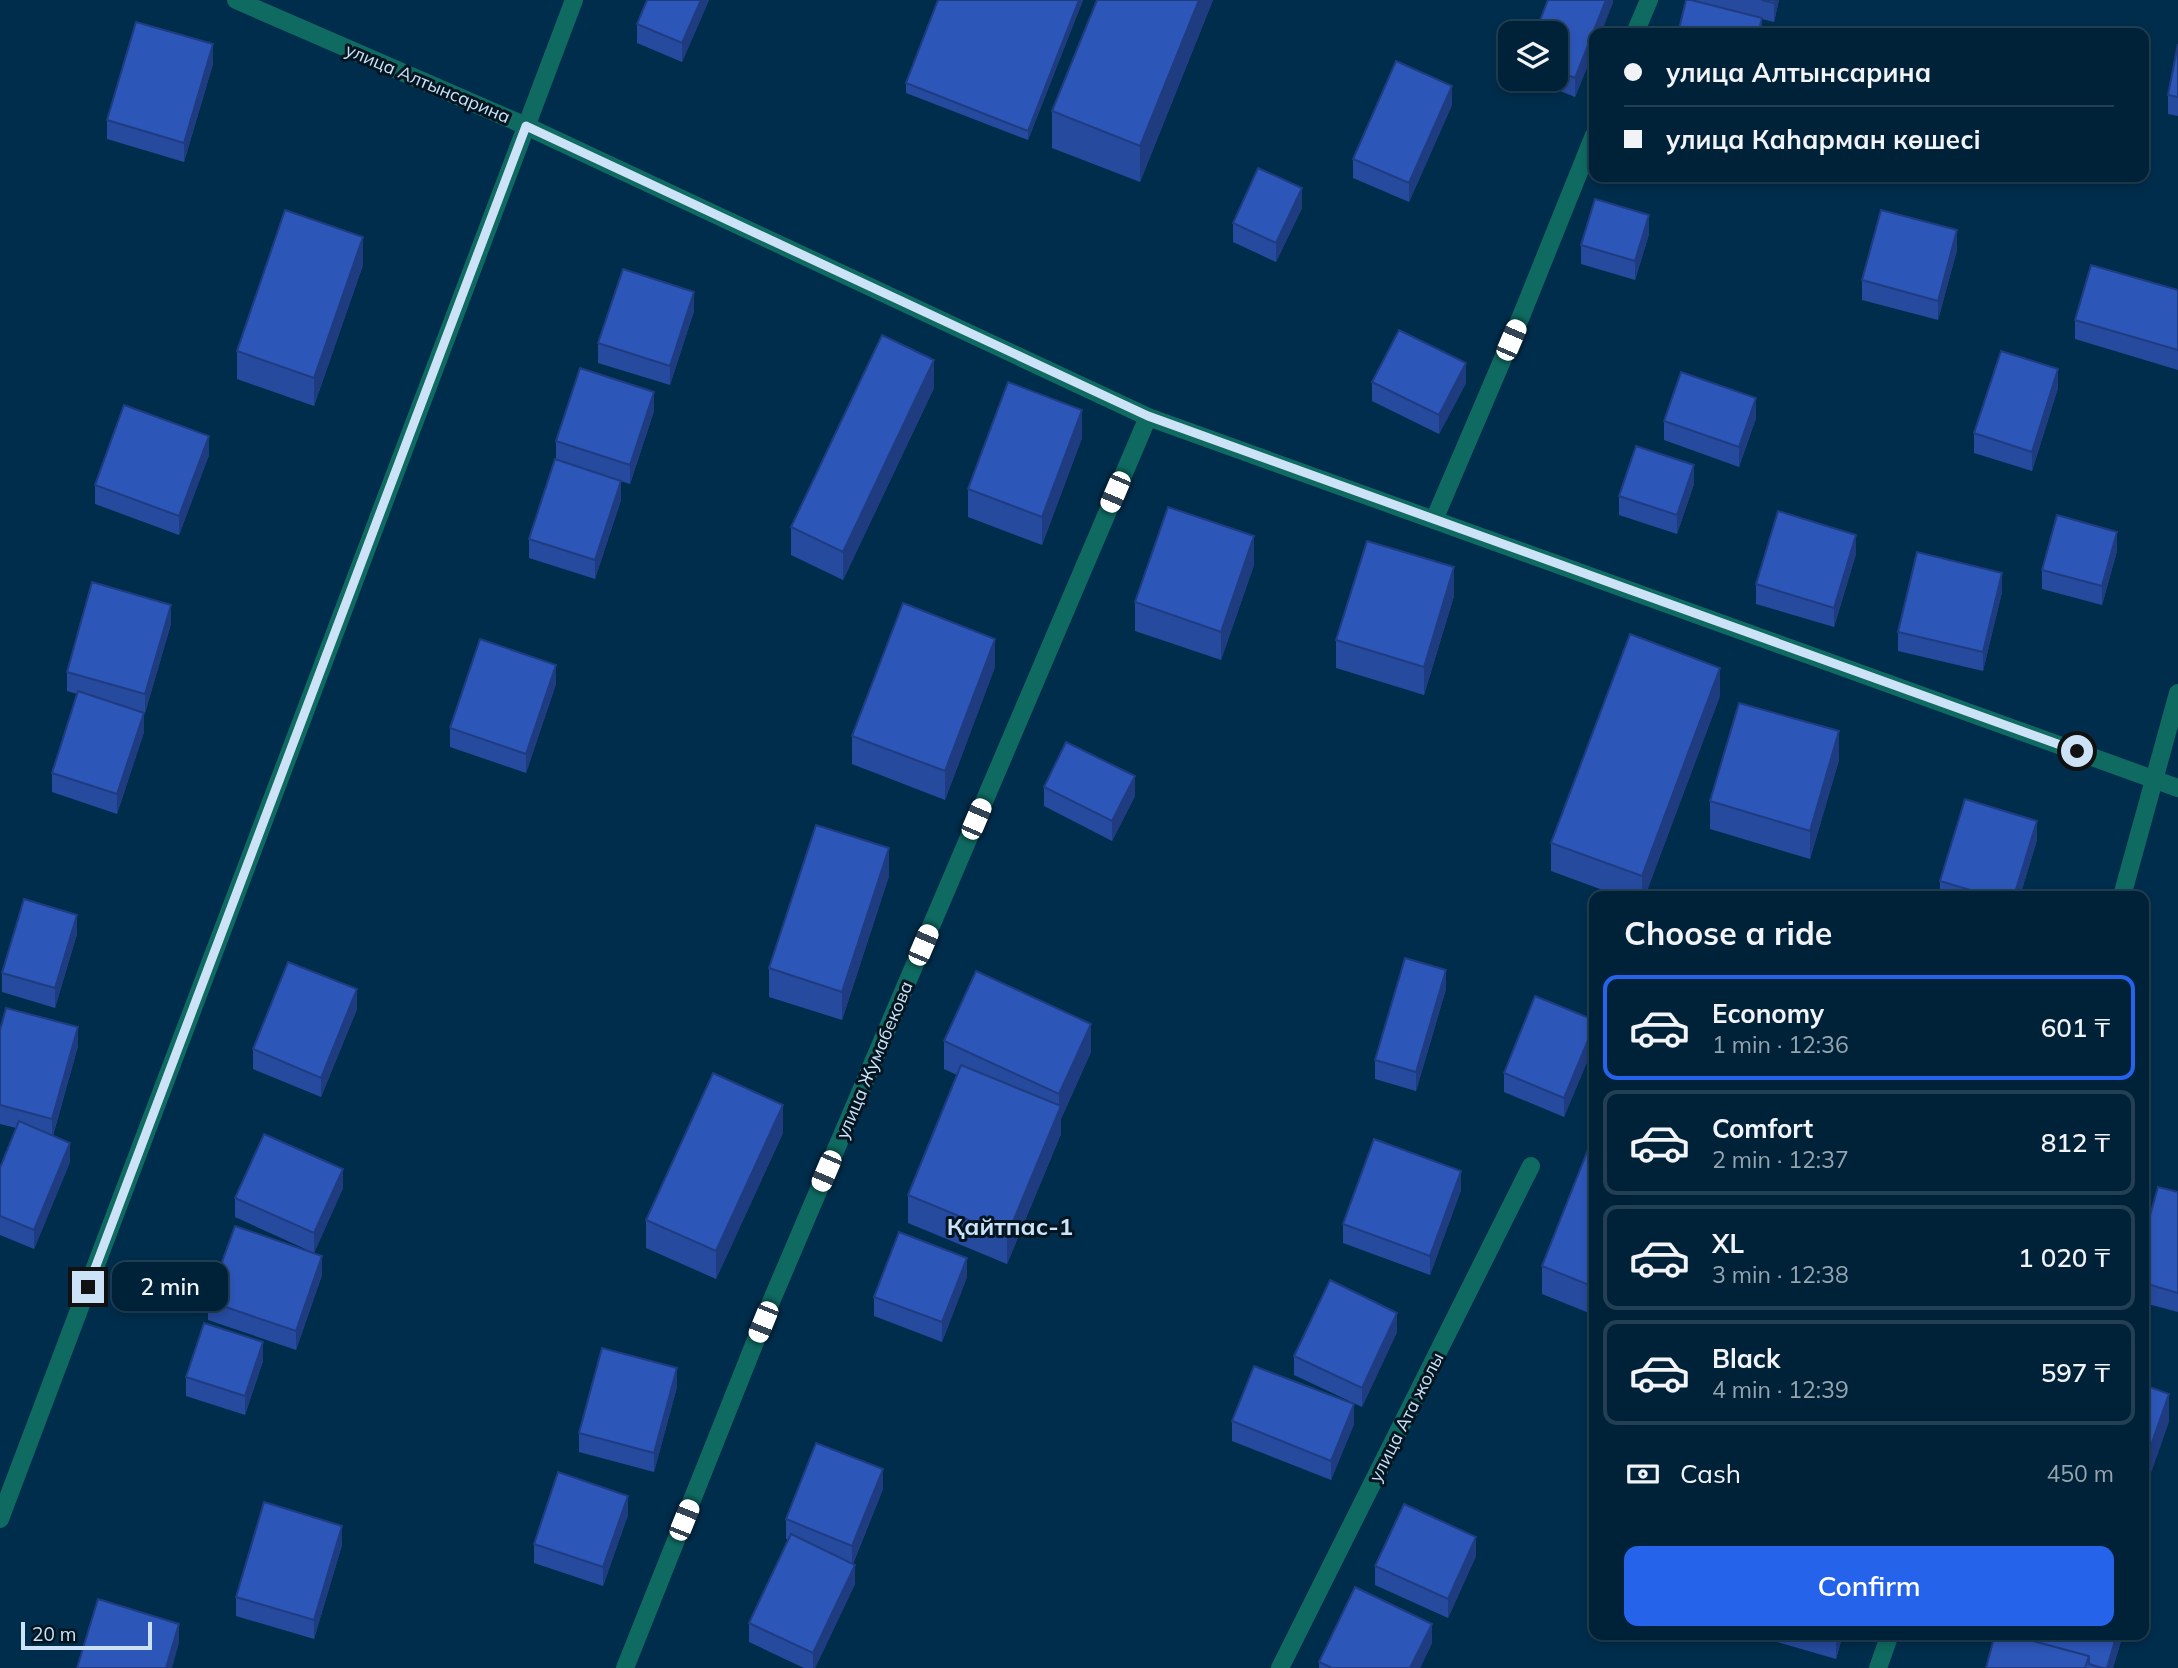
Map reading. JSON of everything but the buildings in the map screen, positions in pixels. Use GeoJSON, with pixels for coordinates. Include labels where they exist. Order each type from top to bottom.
{"type":"FeatureCollection","features":[{"type":"Feature","properties":{"kind":"street","name":"улица Алтынсарина"},"geometry":{"type":"LineString","coordinates":[[236,0],[526,126],[1148,416],[2178,788]]}},
{"type":"Feature","properties":{"kind":"street"},"geometry":{"type":"LineString","coordinates":[[0,1519],[574,0]]}},
{"type":"Feature","properties":{"kind":"street"},"geometry":{"type":"LineString","coordinates":[[1637,28],[1648,0]]}},
{"type":"Feature","properties":{"kind":"street"},"geometry":{"type":"LineString","coordinates":[[1434,520],[1522,314],[1589,147]]}},
{"type":"Feature","properties":{"kind":"street","name":"улица Жумабекова"},"geometry":{"type":"LineString","coordinates":[[625,1668],[773,1297],[1148,416]]}},
{"type":"Feature","properties":{"kind":"street"},"geometry":{"type":"LineString","coordinates":[[2123,891],[2178,693]]}},
{"type":"Feature","properties":{"kind":"street","name":"улица Ата жолы"},"geometry":{"type":"LineString","coordinates":[[1280,1668],[1531,1166]]}},
{"type":"Feature","properties":{"kind":"street"},"geometry":{"type":"LineString","coordinates":[[1878,1668],[1888,1640]]}},
{"type":"Feature","properties":{"kind":"district","name":"Қайтпас-1"},"geometry":{"type":"Point","coordinates":[1010,1226]}},
{"type":"Feature","properties":{"kind":"route"},"geometry":{"type":"LineString","coordinates":[[88,1287],[526,126],[1148,416],[2077,751]]}}]}
